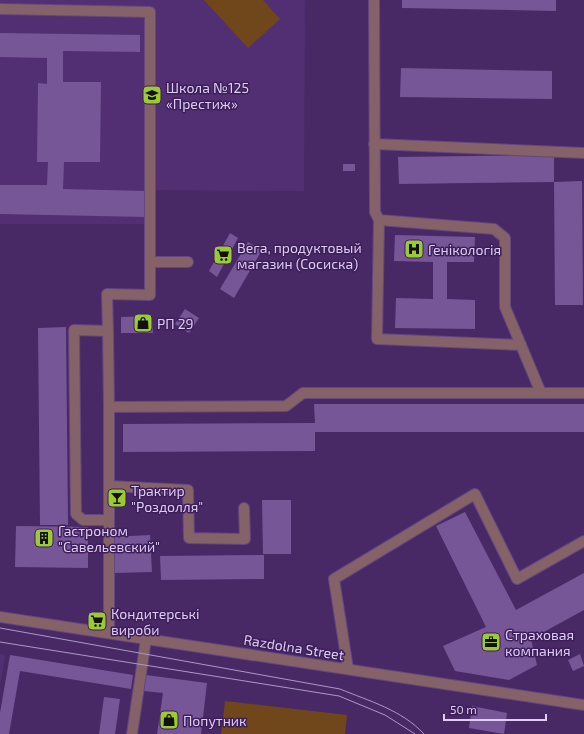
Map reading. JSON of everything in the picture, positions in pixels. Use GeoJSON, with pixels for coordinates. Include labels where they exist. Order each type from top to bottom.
{"type":"FeatureCollection","features":[{"type":"Feature","properties":{"kind":"street"},"geometry":{"type":"LineString","coordinates":[[374,0],[375,212],[379,220],[377,339],[522,345]]}},
{"type":"Feature","properties":{"kind":"street"},"geometry":{"type":"LineString","coordinates":[[0,9],[150,12],[150,295],[107,294],[109,407],[109,633]]}},
{"type":"Feature","properties":{"kind":"street"},"geometry":{"type":"LineString","coordinates":[[374,144],[584,152]]}},
{"type":"Feature","properties":{"kind":"street"},"geometry":{"type":"LineString","coordinates":[[379,220],[494,229],[505,238],[505,307],[541,393]]}},
{"type":"Feature","properties":{"kind":"street"},"geometry":{"type":"LineString","coordinates":[[150,262],[188,262]]}},
{"type":"Feature","properties":{"kind":"street"},"geometry":{"type":"LineString","coordinates":[[108,331],[74,330],[76,514],[83,520],[109,520]]}},
{"type":"Feature","properties":{"kind":"street"},"geometry":{"type":"LineString","coordinates":[[109,407],[286,406],[303,393],[584,393]]}},
{"type":"Feature","properties":{"kind":"street"},"geometry":{"type":"LineString","coordinates":[[109,486],[188,490],[189,538],[245,539],[244,508]]}},
{"type":"Feature","properties":{"kind":"street"},"geometry":{"type":"LineString","coordinates":[[348,669],[334,579],[475,494],[517,580],[584,541]]}},
{"type":"Feature","properties":{"kind":"street","name":"Razdolna Street"},"geometry":{"type":"LineString","coordinates":[[0,617],[584,705]]}},
{"type":"Feature","properties":{"kind":"street"},"geometry":{"type":"LineString","coordinates":[[132,734],[146,639]]}},
{"type":"Feature","properties":{"kind":"shaded area","name":"Школа №125 «Престиж»"},"geometry":{"type":"Polygon","coordinates":[[[0,0],[305,0],[304,191],[151,190],[150,224],[0,224],[0,0]]]}},
{"type":"Feature","properties":{"kind":"shaded area"},"geometry":{"type":"Polygon","coordinates":[[[204,0],[263,0],[280,19],[248,48],[204,0]]]}},
{"type":"Feature","properties":{"kind":"shaded area"},"geometry":{"type":"Polygon","coordinates":[[[0,654],[5,655],[0,685],[0,654]]]}},
{"type":"Feature","properties":{"kind":"shaded area"},"geometry":{"type":"Polygon","coordinates":[[[225,701],[347,715],[345,734],[221,734],[225,701]]]}},
{"type":"Feature","properties":{"kind":"building"},"geometry":{"type":"Polygon","coordinates":[[[402,0],[556,0],[556,11],[402,8],[402,0]]]}},
{"type":"Feature","properties":{"kind":"building"},"geometry":{"type":"Polygon","coordinates":[[[0,33],[140,35],[140,52],[63,51],[63,82],[101,82],[100,162],[64,162],[63,189],[146,191],[146,217],[0,214],[0,185],[47,185],[48,162],[37,162],[38,83],[47,84],[47,58],[0,57],[0,33]]]}},
{"type":"Feature","properties":{"kind":"building"},"geometry":{"type":"Polygon","coordinates":[[[401,68],[552,71],[552,99],[400,97],[401,68]]]}},
{"type":"Feature","properties":{"kind":"building"},"geometry":{"type":"Polygon","coordinates":[[[554,155],[554,182],[399,184],[398,157],[554,155]]]}},
{"type":"Feature","properties":{"kind":"building"},"geometry":{"type":"Polygon","coordinates":[[[343,164],[355,164],[355,171],[343,171],[343,164]]]}},
{"type":"Feature","properties":{"kind":"building"},"geometry":{"type":"Polygon","coordinates":[[[582,181],[583,305],[555,305],[554,182],[582,181]]]}},
{"type":"Feature","properties":{"kind":"building","name":"Вега, продуктовый магазин (Сосиска)"},"geometry":{"type":"Polygon","coordinates":[[[230,233],[238,238],[217,277],[209,271],[230,233]]]}},
{"type":"Feature","properties":{"kind":"building"},"geometry":{"type":"Polygon","coordinates":[[[395,235],[475,237],[474,262],[447,262],[447,299],[475,300],[475,329],[395,328],[396,298],[433,299],[433,262],[394,261],[395,235]]]}},
{"type":"Feature","properties":{"kind":"building"},"geometry":{"type":"Polygon","coordinates":[[[248,242],[262,250],[234,298],[220,289],[248,242]]]}},
{"type":"Feature","properties":{"kind":"building"},"geometry":{"type":"Polygon","coordinates":[[[185,309],[199,318],[189,333],[175,324],[185,309]]]}},
{"type":"Feature","properties":{"kind":"building"},"geometry":{"type":"Polygon","coordinates":[[[152,316],[153,333],[121,333],[121,317],[152,316]]]}},
{"type":"Feature","properties":{"kind":"building"},"geometry":{"type":"Polygon","coordinates":[[[66,327],[68,525],[40,525],[38,328],[66,327]]]}},
{"type":"Feature","properties":{"kind":"building"},"geometry":{"type":"Polygon","coordinates":[[[314,404],[584,404],[584,432],[315,432],[315,451],[123,452],[123,424],[315,423],[314,404]]]}},
{"type":"Feature","properties":{"kind":"building"},"geometry":{"type":"Polygon","coordinates":[[[262,500],[291,500],[291,554],[263,554],[262,500]]]}},
{"type":"Feature","properties":{"kind":"building"},"geometry":{"type":"Polygon","coordinates":[[[465,512],[516,610],[584,573],[584,610],[531,639],[537,665],[509,680],[455,671],[443,646],[486,627],[436,526],[465,512]]]}},
{"type":"Feature","properties":{"kind":"building","name":"Гастроном \"Савельевский\""},"geometry":{"type":"Polygon","coordinates":[[[16,526],[88,527],[88,568],[15,567],[16,526]]]}},
{"type":"Feature","properties":{"kind":"building"},"geometry":{"type":"Polygon","coordinates":[[[150,535],[152,572],[114,573],[112,537],[150,535]]]}},
{"type":"Feature","properties":{"kind":"building"},"geometry":{"type":"Polygon","coordinates":[[[264,555],[264,579],[161,580],[160,556],[264,555]]]}},
{"type":"Feature","properties":{"kind":"building"},"geometry":{"type":"Polygon","coordinates":[[[580,654],[584,666],[573,671],[568,660],[580,654]]]}},
{"type":"Feature","properties":{"kind":"building"},"geometry":{"type":"Polygon","coordinates":[[[10,655],[133,675],[131,689],[20,671],[9,734],[0,734],[0,713],[10,655]]]}},
{"type":"Feature","properties":{"kind":"building"},"geometry":{"type":"Polygon","coordinates":[[[146,675],[207,683],[201,734],[157,734],[163,693],[144,691],[146,675]]]}},
{"type":"Feature","properties":{"kind":"building"},"geometry":{"type":"Polygon","coordinates":[[[104,697],[120,699],[115,734],[99,734],[104,697]]]}},
{"type":"Feature","properties":{"kind":"building"},"geometry":{"type":"Polygon","coordinates":[[[472,706],[507,713],[504,734],[469,728],[472,706]]]}},
{"type":"Feature","properties":{"kind":"tram line"},"geometry":{"type":"LineString","coordinates":[[0,628],[340,689],[395,712],[424,734]]}},
{"type":"Feature","properties":{"kind":"tram line"},"geometry":{"type":"LineString","coordinates":[[0,642],[339,696],[385,715],[415,734]]}},
{"type":"Feature","properties":{"kind":"place","name":"Школа №125 «Престиж»"},"geometry":{"type":"Point","coordinates":[152,95]}},
{"type":"Feature","properties":{"kind":"place","name":"Генікологія"},"geometry":{"type":"Point","coordinates":[414,249]}},
{"type":"Feature","properties":{"kind":"place","name":"Вега, продуктовый магазин (Сосиска)"},"geometry":{"type":"Point","coordinates":[223,255]}},
{"type":"Feature","properties":{"kind":"place","name":"РП 29"},"geometry":{"type":"Point","coordinates":[143,323]}},
{"type":"Feature","properties":{"kind":"place","name":"Трактир \"Роздолля\""},"geometry":{"type":"Point","coordinates":[117,498]}},
{"type":"Feature","properties":{"kind":"place","name":"Гастроном \"Савельевский\""},"geometry":{"type":"Point","coordinates":[44,538]}},
{"type":"Feature","properties":{"kind":"place","name":"Кондитерські вироби"},"geometry":{"type":"Point","coordinates":[97,621]}},
{"type":"Feature","properties":{"kind":"place","name":"Страховая компания"},"geometry":{"type":"Point","coordinates":[491,642]}},
{"type":"Feature","properties":{"kind":"place","name":"Попутник"},"geometry":{"type":"Point","coordinates":[169,720]}}]}
